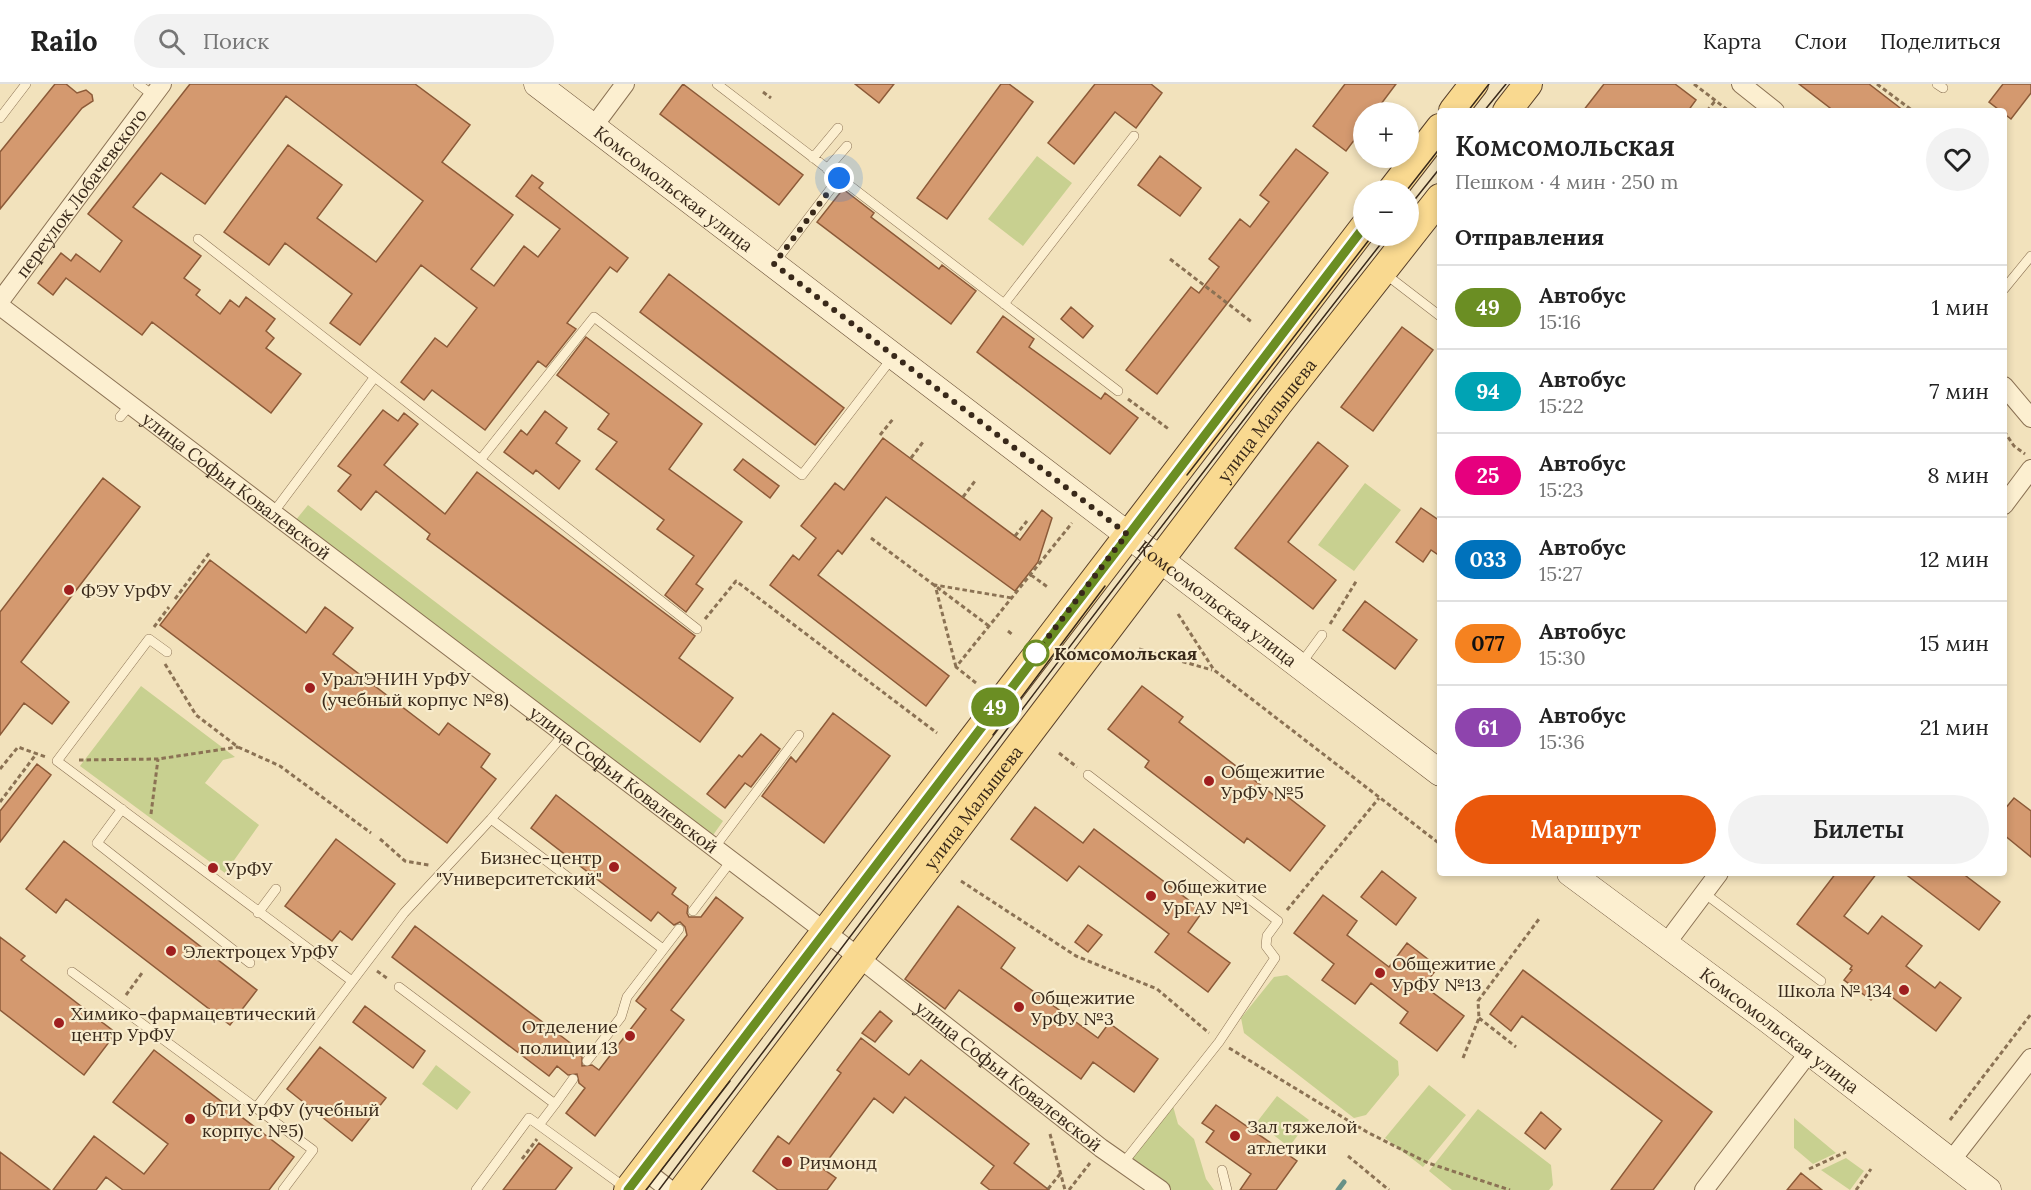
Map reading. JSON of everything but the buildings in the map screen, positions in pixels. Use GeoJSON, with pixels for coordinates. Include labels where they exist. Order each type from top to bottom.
{"type":"FeatureCollection","features":[{"type":"Feature","properties":{"kind":"main road","name":"Комсомольская улица"},"geometry":{"type":"LineString","coordinates":[[537,84],[1437,771]]}},
{"type":"Feature","properties":{"kind":"main road"},"geometry":{"type":"LineString","coordinates":[[1455,108],[1474,84]]}},
{"type":"Feature","properties":{"kind":"main road"},"geometry":{"type":"LineString","coordinates":[[1509,108],[1528,84]]}},
{"type":"Feature","properties":{"kind":"main road"},"geometry":{"type":"LineString","coordinates":[[1400,180],[1437,132]]}},
{"type":"Feature","properties":{"kind":"main road","name":"улица Малышева"},"geometry":{"type":"LineString","coordinates":[[683,1190],[1160,559],[1437,202]]}},
{"type":"Feature","properties":{"kind":"main road"},"geometry":{"type":"LineString","coordinates":[[633,1183],[1353,241]]}},
{"type":"Feature","properties":{"kind":"main road","name":"Комсомольская улица"},"geometry":{"type":"LineString","coordinates":[[1574,876],[1810,1051],[1988,1190]]}},
{"type":"Feature","properties":{"kind":"street"},"geometry":{"type":"LineString","coordinates":[[593,127],[625,84]]}},
{"type":"Feature","properties":{"kind":"street"},"geometry":{"type":"LineString","coordinates":[[1741,84],[1771,108]]}},
{"type":"Feature","properties":{"kind":"street","name":"переулок Лобачевского"},"geometry":{"type":"LineString","coordinates":[[0,301],[158,90]]}},
{"type":"Feature","properties":{"kind":"street","name":"улица Софьи Ковалевской"},"geometry":{"type":"LineString","coordinates":[[0,306],[125,411],[273,513],[858,957],[1101,1148],[1161,1190]]}},
{"type":"Feature","properties":{"kind":"street"},"geometry":{"type":"LineString","coordinates":[[2007,390],[2031,418]]}},
{"type":"Feature","properties":{"kind":"street"},"geometry":{"type":"LineString","coordinates":[[2007,501],[2031,469]]}},
{"type":"Feature","properties":{"kind":"street"},"geometry":{"type":"LineString","coordinates":[[1665,945],[1717,876]]}},
{"type":"Feature","properties":{"kind":"street"},"geometry":{"type":"LineString","coordinates":[[1704,1190],[1810,1051]]}},
{"type":"Feature","properties":{"kind":"street"},"geometry":{"type":"LineString","coordinates":[[1950,1162],[2031,1058]]}},
{"type":"Feature","properties":{"kind":"street"},"geometry":{"type":"LineString","coordinates":[[633,1183],[670,1190]]}},
{"type":"Feature","properties":{"kind":"lane"},"geometry":{"type":"LineString","coordinates":[[0,118],[26,84]]}},
{"type":"Feature","properties":{"kind":"lane"},"geometry":{"type":"LineString","coordinates":[[138,84],[158,90]]}},
{"type":"Feature","properties":{"kind":"lane"},"geometry":{"type":"LineString","coordinates":[[717,84],[1118,391]]}},
{"type":"Feature","properties":{"kind":"lane"},"geometry":{"type":"LineString","coordinates":[[813,158],[838,128]]}},
{"type":"Feature","properties":{"kind":"lane"},"geometry":{"type":"LineString","coordinates":[[1004,304],[1134,136]]}},
{"type":"Feature","properties":{"kind":"lane"},"geometry":{"type":"LineString","coordinates":[[827,169],[847,146]]}},
{"type":"Feature","properties":{"kind":"lane"},"geometry":{"type":"LineString","coordinates":[[774,264],[839,178]]}},
{"type":"Feature","properties":{"kind":"lane"},"geometry":{"type":"LineString","coordinates":[[198,239],[697,629]]}},
{"type":"Feature","properties":{"kind":"lane"},"geometry":{"type":"LineString","coordinates":[[2007,285],[2031,256]]}},
{"type":"Feature","properties":{"kind":"lane"},"geometry":{"type":"LineString","coordinates":[[1382,272],[1437,314]]}},
{"type":"Feature","properties":{"kind":"lane"},"geometry":{"type":"LineString","coordinates":[[481,459],[594,316],[802,476],[894,356]]}},
{"type":"Feature","properties":{"kind":"lane"},"geometry":{"type":"LineString","coordinates":[[273,513],[374,378]]}},
{"type":"Feature","properties":{"kind":"lane"},"geometry":{"type":"LineString","coordinates":[[1300,666],[1322,635]]}},
{"type":"Feature","properties":{"kind":"lane"},"geometry":{"type":"LineString","coordinates":[[167,652],[149,639],[57,760],[258,913],[352,981]]}},
{"type":"Feature","properties":{"kind":"lane"},"geometry":{"type":"LineString","coordinates":[[256,1108],[404,913],[491,819],[564,734]]}},
{"type":"Feature","properties":{"kind":"lane"},"geometry":{"type":"LineString","coordinates":[[714,848],[799,735]]}},
{"type":"Feature","properties":{"kind":"lane"},"geometry":{"type":"LineString","coordinates":[[1088,775],[1278,921],[1267,936],[1266,946],[1275,958],[1220,1042],[1124,1162]]}},
{"type":"Feature","properties":{"kind":"lane"},"geometry":{"type":"LineString","coordinates":[[122,809],[97,843],[250,963]]}},
{"type":"Feature","properties":{"kind":"lane"},"geometry":{"type":"LineString","coordinates":[[491,819],[663,949]]}},
{"type":"Feature","properties":{"kind":"lane"},"geometry":{"type":"LineString","coordinates":[[693,911],[731,861]]}},
{"type":"Feature","properties":{"kind":"lane"},"geometry":{"type":"LineString","coordinates":[[258,913],[276,889]]}},
{"type":"Feature","properties":{"kind":"lane"},"geometry":{"type":"LineString","coordinates":[[1704,893],[1821,981]]}},
{"type":"Feature","properties":{"kind":"lane"},"geometry":{"type":"LineString","coordinates":[[587,1061],[621,1017],[627,997],[679,929]]}},
{"type":"Feature","properties":{"kind":"lane"},"geometry":{"type":"LineString","coordinates":[[72,972],[313,1150],[283,1190]]}},
{"type":"Feature","properties":{"kind":"lane"},"geometry":{"type":"LineString","coordinates":[[399,987],[555,1104]]}},
{"type":"Feature","properties":{"kind":"lane"},"geometry":{"type":"LineString","coordinates":[[542,1128],[555,1104],[573,1079]]}},
{"type":"Feature","properties":{"kind":"lane"},"geometry":{"type":"LineString","coordinates":[[476,1190],[529,1118],[633,1183]]}},
{"type":"Feature","properties":{"kind":"lane"},"geometry":{"type":"LineString","coordinates":[[1222,1170],[1227,1190]]}},
{"type":"Feature","properties":{"kind":"path"},"geometry":{"type":"LineString","coordinates":[[1694,84],[1725,108]]}},
{"type":"Feature","properties":{"kind":"path"},"geometry":{"type":"LineString","coordinates":[[1877,84],[1909,108]]}},
{"type":"Feature","properties":{"kind":"path"},"geometry":{"type":"LineString","coordinates":[[763,92],[771,98]]}},
{"type":"Feature","properties":{"kind":"path"},"geometry":{"type":"LineString","coordinates":[[1709,108],[1716,100]]}},
{"type":"Feature","properties":{"kind":"path"},"geometry":{"type":"LineString","coordinates":[[1170,259],[1253,324]]}},
{"type":"Feature","properties":{"kind":"path"},"geometry":{"type":"LineString","coordinates":[[1118,391],[1170,430]]}},
{"type":"Feature","properties":{"kind":"path"},"geometry":{"type":"LineString","coordinates":[[880,435],[893,419]]}},
{"type":"Feature","properties":{"kind":"path"},"geometry":{"type":"LineString","coordinates":[[2007,435],[2014,446],[2031,459]]}},
{"type":"Feature","properties":{"kind":"path"},"geometry":{"type":"LineString","coordinates":[[910,458],[923,442]]}},
{"type":"Feature","properties":{"kind":"path"},"geometry":{"type":"LineString","coordinates":[[963,497],[975,482]]}},
{"type":"Feature","properties":{"kind":"path"},"geometry":{"type":"LineString","coordinates":[[1015,536],[1027,521]]}},
{"type":"Feature","properties":{"kind":"path"},"geometry":{"type":"LineString","coordinates":[[956,667],[1072,523]]}},
{"type":"Feature","properties":{"kind":"path"},"geometry":{"type":"LineString","coordinates":[[871,538],[989,626]]}},
{"type":"Feature","properties":{"kind":"path"},"geometry":{"type":"LineString","coordinates":[[175,599],[210,552]]}},
{"type":"Feature","properties":{"kind":"path"},"geometry":{"type":"LineString","coordinates":[[1031,575],[1049,588]]}},
{"type":"Feature","properties":{"kind":"path"},"geometry":{"type":"LineString","coordinates":[[1322,635],[1357,580]]}},
{"type":"Feature","properties":{"kind":"path"},"geometry":{"type":"LineString","coordinates":[[697,629],[736,581],[937,733]]}},
{"type":"Feature","properties":{"kind":"path"},"geometry":{"type":"LineString","coordinates":[[935,585],[1012,598]]}},
{"type":"Feature","properties":{"kind":"path"},"geometry":{"type":"LineString","coordinates":[[935,585],[956,667],[976,682]]}},
{"type":"Feature","properties":{"kind":"path"},"geometry":{"type":"LineString","coordinates":[[169,607],[151,630],[149,639],[196,715],[238,747],[280,766],[371,832]]}},
{"type":"Feature","properties":{"kind":"path"},"geometry":{"type":"LineString","coordinates":[[1178,614],[1214,670],[1437,842]]}},
{"type":"Feature","properties":{"kind":"path"},"geometry":{"type":"LineString","coordinates":[[994,620],[998,623]]}},
{"type":"Feature","properties":{"kind":"path"},"geometry":{"type":"LineString","coordinates":[[1008,631],[1013,635]]}},
{"type":"Feature","properties":{"kind":"path"},"geometry":{"type":"LineString","coordinates":[[1139,649],[1214,670]]}},
{"type":"Feature","properties":{"kind":"path"},"geometry":{"type":"LineString","coordinates":[[0,769],[18,747],[57,760],[158,759],[238,747]]}},
{"type":"Feature","properties":{"kind":"path"},"geometry":{"type":"LineString","coordinates":[[0,802],[37,753]]}},
{"type":"Feature","properties":{"kind":"path"},"geometry":{"type":"LineString","coordinates":[[1059,753],[1088,775]]}},
{"type":"Feature","properties":{"kind":"path"},"geometry":{"type":"LineString","coordinates":[[149,829],[158,759]]}},
{"type":"Feature","properties":{"kind":"path"},"geometry":{"type":"LineString","coordinates":[[1278,921],[1379,798]]}},
{"type":"Feature","properties":{"kind":"path"},"geometry":{"type":"LineString","coordinates":[[380,840],[405,861],[447,867]]}},
{"type":"Feature","properties":{"kind":"path"},"geometry":{"type":"LineString","coordinates":[[1463,1058],[1479,1018],[1478,1002],[1539,919]]}},
{"type":"Feature","properties":{"kind":"path"},"geometry":{"type":"LineString","coordinates":[[365,963],[399,987]]}},
{"type":"Feature","properties":{"kind":"path"},"geometry":{"type":"LineString","coordinates":[[118,1006],[142,973]]}},
{"type":"Feature","properties":{"kind":"path"},"geometry":{"type":"LineString","coordinates":[[1950,1120],[2031,1014]]}},
{"type":"Feature","properties":{"kind":"path"},"geometry":{"type":"LineString","coordinates":[[1479,1018],[1516,1047]]}},
{"type":"Feature","properties":{"kind":"path"},"geometry":{"type":"LineString","coordinates":[[522,1159],[542,1128]]}},
{"type":"Feature","properties":{"kind":"path"},"geometry":{"type":"LineString","coordinates":[[1050,1134],[1067,1190],[1101,1148]]}},
{"type":"Feature","properties":{"kind":"path"},"geometry":{"type":"LineString","coordinates":[[1809,1169],[1846,1152]]}},
{"type":"Feature","properties":{"kind":"path"},"geometry":{"type":"LineString","coordinates":[[1348,1156],[1389,1190]]}},
{"type":"Feature","properties":{"kind":"path"},"geometry":{"type":"LineString","coordinates":[[1856,1190],[1871,1169]]}},
{"type":"Feature","properties":{"kind":"path"},"geometry":{"type":"LineString","coordinates":[[1048,1189],[1060,1173]]}},
{"type":"Feature","properties":{"kind":"green space"},"geometry":{"type":"Polygon","coordinates":[[[1037,156],[1072,183],[1023,246],[988,219],[1037,156]]]}},
{"type":"Feature","properties":{"kind":"green space"},"geometry":{"type":"Polygon","coordinates":[[[1365,483],[1401,510],[1354,571],[1318,545],[1365,483]]]}},
{"type":"Feature","properties":{"kind":"green space"},"geometry":{"type":"Polygon","coordinates":[[[308,505],[723,821],[711,838],[295,521],[308,505]]]}},
{"type":"Feature","properties":{"kind":"green space"},"geometry":{"type":"Polygon","coordinates":[[[141,686],[235,757],[223,760],[205,783],[259,825],[225,873],[80,766],[141,686]]]}},
{"type":"Feature","properties":{"kind":"green space"},"geometry":{"type":"Polygon","coordinates":[[[1287,975],[1398,1061],[1399,1075],[1366,1115],[1354,1118],[1244,1033],[1241,1018],[1274,977],[1287,975]]]}},
{"type":"Feature","properties":{"kind":"green space"},"geometry":{"type":"Polygon","coordinates":[[[436,1065],[471,1092],[457,1110],[422,1084],[436,1065]]]}},
{"type":"Feature","properties":{"kind":"green space"},"geometry":{"type":"Polygon","coordinates":[[[1429,1085],[1466,1115],[1423,1167],[1385,1138],[1429,1085]]]}},
{"type":"Feature","properties":{"kind":"green space"},"geometry":{"type":"Polygon","coordinates":[[[1277,1096],[1309,1120],[1289,1147],[1257,1122],[1277,1096]]]}},
{"type":"Feature","properties":{"kind":"green space"},"geometry":{"type":"Polygon","coordinates":[[[1173,1106],[1178,1124],[1194,1139],[1206,1179],[1214,1190],[1169,1190],[1130,1161],[1173,1106]]]}},
{"type":"Feature","properties":{"kind":"green space"},"geometry":{"type":"Polygon","coordinates":[[[1478,1109],[1551,1165],[1553,1185],[1549,1190],[1452,1190],[1429,1171],[1478,1109]]]}},
{"type":"Feature","properties":{"kind":"green space"},"geometry":{"type":"Polygon","coordinates":[[[1794,1118],[1836,1153],[1813,1164],[1794,1148],[1794,1118]]]}},
{"type":"Feature","properties":{"kind":"green space"},"geometry":{"type":"Polygon","coordinates":[[[1846,1158],[1864,1171],[1850,1190],[1821,1170],[1846,1158]]]}},
{"type":"Feature","properties":{"kind":"waterway"},"geometry":{"type":"LineString","coordinates":[[1338,1190],[1344,1182]]}},
{"type":"Feature","properties":{"kind":"tram line"},"geometry":{"type":"LineString","coordinates":[[1470,108],[1489,84]]}},
{"type":"Feature","properties":{"kind":"tram line"},"geometry":{"type":"LineString","coordinates":[[1486,108],[1506,84]]}},
{"type":"Feature","properties":{"kind":"tram line"},"geometry":{"type":"LineString","coordinates":[[1415,180],[1437,152]]}},
{"type":"Feature","properties":{"kind":"tram line"},"geometry":{"type":"LineString","coordinates":[[1419,194],[1437,172]]}},
{"type":"Feature","properties":{"kind":"tram line"},"geometry":{"type":"LineString","coordinates":[[1187,475],[1364,246]]}},
{"type":"Feature","properties":{"kind":"tram line"},"geometry":{"type":"LineString","coordinates":[[659,1190],[1112,592],[1379,246]]}},
{"type":"Feature","properties":{"kind":"tram line"},"geometry":{"type":"LineString","coordinates":[[993,735],[1105,586]]}},
{"type":"Feature","properties":{"kind":"tram line"},"geometry":{"type":"LineString","coordinates":[[646,1190],[730,1081]]}},
{"type":"Feature","properties":{"kind":"bus line","name":"49"},"geometry":{"type":"LineString","coordinates":[[628,1190],[1038,650],[1353,241]]}},
{"type":"Feature","properties":{"kind":"place","name":"ФЭУ УрФУ"},"geometry":{"type":"Point","coordinates":[69,590]}},
{"type":"Feature","properties":{"kind":"place","name":"Комсомольская"},"geometry":{"type":"Point","coordinates":[1036,653]}},
{"type":"Feature","properties":{"kind":"place","name":"УралЭНИН УрФУ (учебный корпус №8)"},"geometry":{"type":"Point","coordinates":[310,688]}},
{"type":"Feature","properties":{"kind":"place","name":"Общежитие УрФУ №5"},"geometry":{"type":"Point","coordinates":[1209,781]}},
{"type":"Feature","properties":{"kind":"place","name":"Бизнес-центр \"Университетский\""},"geometry":{"type":"Point","coordinates":[614,867]}},
{"type":"Feature","properties":{"kind":"place","name":"УрФУ"},"geometry":{"type":"Point","coordinates":[213,868]}},
{"type":"Feature","properties":{"kind":"place","name":"Общежитие УрГАУ №1"},"geometry":{"type":"Point","coordinates":[1151,896]}},
{"type":"Feature","properties":{"kind":"place","name":"Электроцех УрФУ"},"geometry":{"type":"Point","coordinates":[171,951]}},
{"type":"Feature","properties":{"kind":"place","name":"Общежитие УрФУ №13"},"geometry":{"type":"Point","coordinates":[1380,973]}},
{"type":"Feature","properties":{"kind":"place","name":"Школа № 134"},"geometry":{"type":"Point","coordinates":[1904,990]}},
{"type":"Feature","properties":{"kind":"place","name":"Общежитие УрФУ №3"},"geometry":{"type":"Point","coordinates":[1019,1007]}},
{"type":"Feature","properties":{"kind":"place","name":"Химико-фармацевтический центр УрФУ"},"geometry":{"type":"Point","coordinates":[59,1023]}},
{"type":"Feature","properties":{"kind":"place","name":"Отделение полиции 13"},"geometry":{"type":"Point","coordinates":[630,1036]}},
{"type":"Feature","properties":{"kind":"place","name":"ФТИ УрФУ (учебный корпус №5)"},"geometry":{"type":"Point","coordinates":[190,1119]}},
{"type":"Feature","properties":{"kind":"place","name":"Зал тяжелой атлетики"},"geometry":{"type":"Point","coordinates":[1235,1136]}},
{"type":"Feature","properties":{"kind":"place","name":"Ричмонд"},"geometry":{"type":"Point","coordinates":[787,1162]}},
{"type":"Feature","properties":{"kind":"route"},"geometry":{"type":"LineString","coordinates":[[839,178],[774,264],[1127,534],[1036,653]]}}]}
